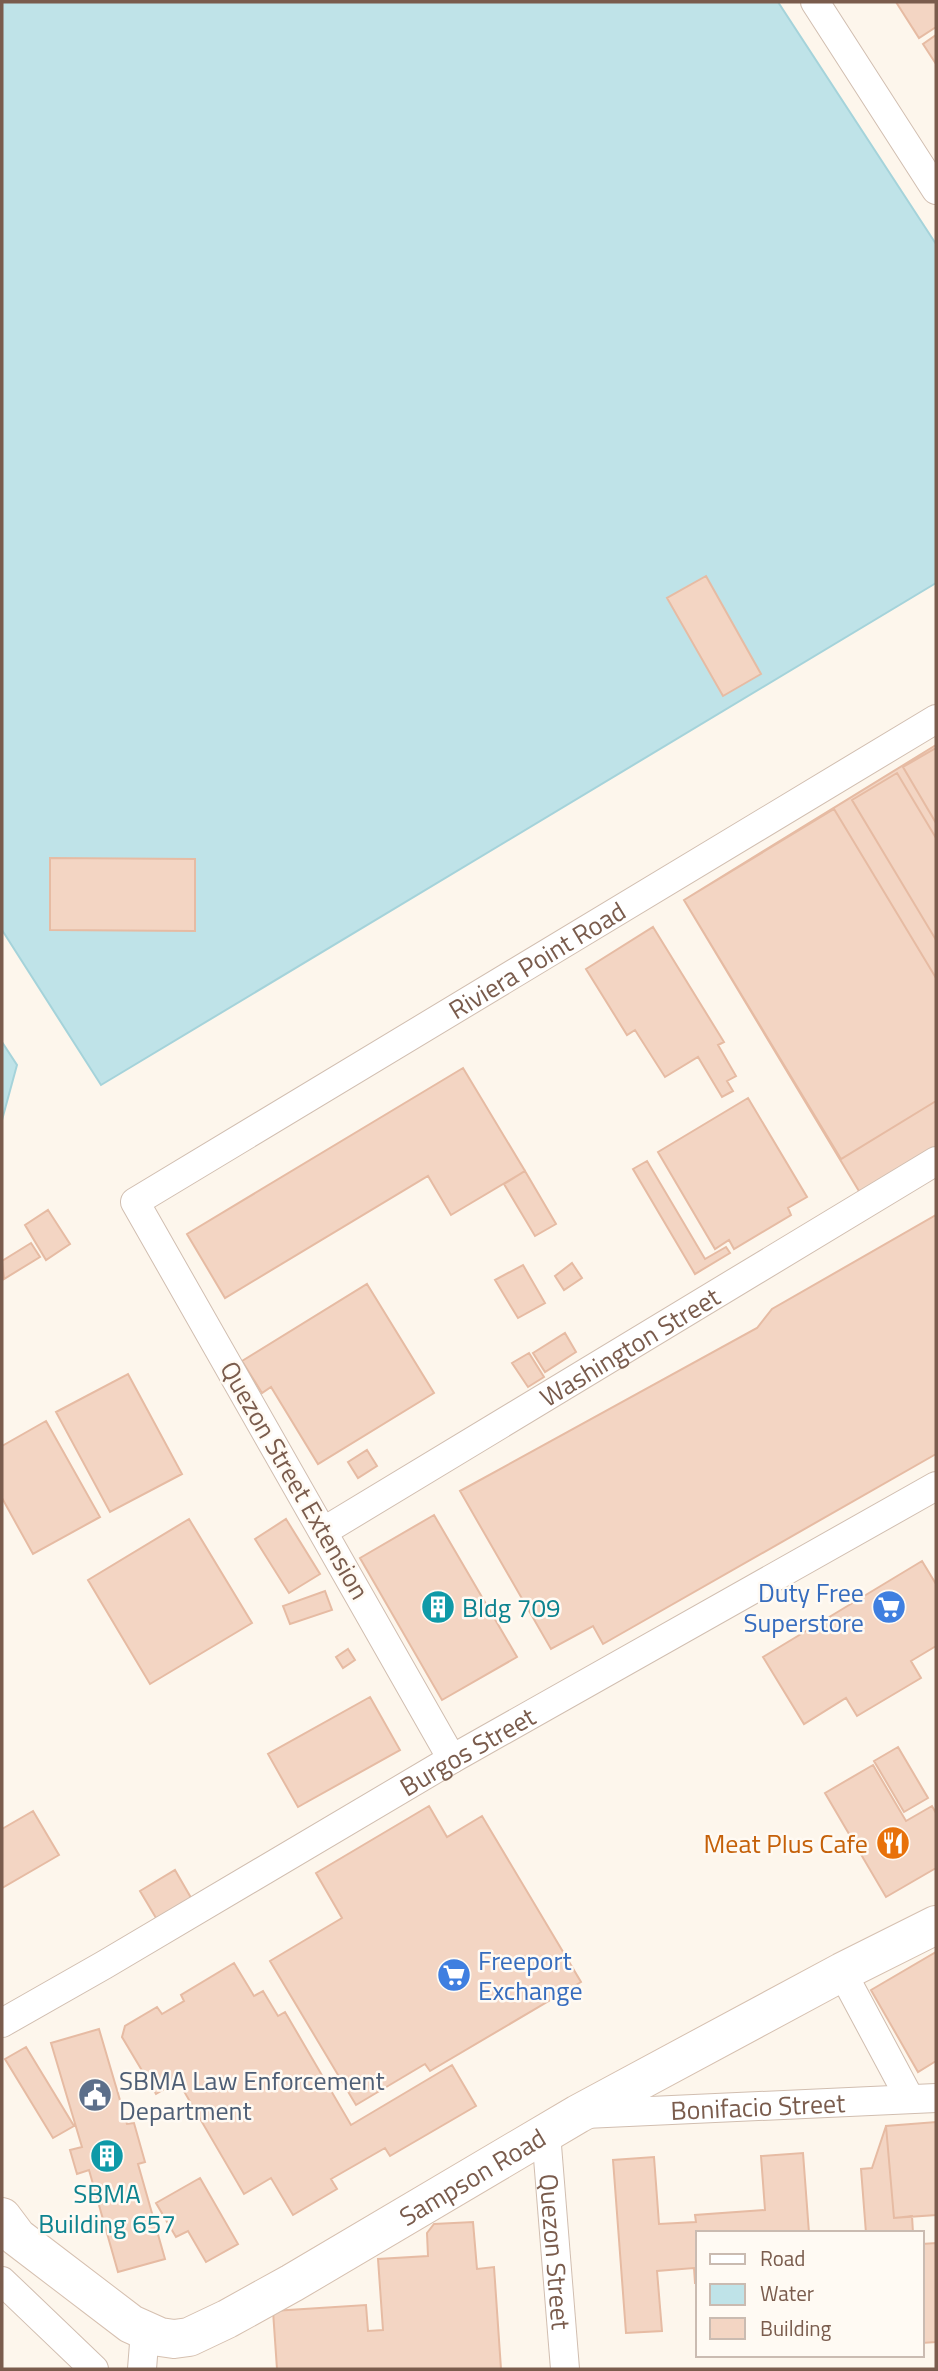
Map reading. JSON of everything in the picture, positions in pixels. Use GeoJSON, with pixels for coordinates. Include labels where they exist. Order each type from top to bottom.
{"type":"FeatureCollection","features":[{"type":"Feature","properties":{"kind":"main road","name":"Sampson Road"},"geometry":{"type":"LineString","coordinates":[[7,2229],[131,2324],[160,2337],[189,2337],[292,2283],[578,2114],[842,1972],[936,1925]]}},
{"type":"Feature","properties":{"kind":"street"},"geometry":{"type":"LineString","coordinates":[[815,2],[936,190]]}},
{"type":"Feature","properties":{"kind":"street","name":"Riviera Point Road"},"geometry":{"type":"LineString","coordinates":[[135,1202],[936,719]]}},
{"type":"Feature","properties":{"kind":"street","name":"Washington Street"},"geometry":{"type":"LineString","coordinates":[[324,1531],[936,1161]]}},
{"type":"Feature","properties":{"kind":"street","name":"Quezon Street Extension"},"geometry":{"type":"LineString","coordinates":[[135,1202],[452,1759]]}},
{"type":"Feature","properties":{"kind":"street","name":"Burgos Street"},"geometry":{"type":"LineString","coordinates":[[2,2023],[452,1759],[936,1486]]}},
{"type":"Feature","properties":{"kind":"street"},"geometry":{"type":"LineString","coordinates":[[842,1972],[923,2098]]}},
{"type":"Feature","properties":{"kind":"street","name":"Bonifacio Street"},"geometry":{"type":"LineString","coordinates":[[578,2114],[923,2098]]}},
{"type":"Feature","properties":{"kind":"street","name":"Quezon Street"},"geometry":{"type":"LineString","coordinates":[[546,2133],[565,2369]]}},
{"type":"Feature","properties":{"kind":"street"},"geometry":{"type":"LineString","coordinates":[[2,2281],[94,2369]]}},
{"type":"Feature","properties":{"kind":"street"},"geometry":{"type":"LineString","coordinates":[[142,2369],[145,2331]]}},
{"type":"Feature","properties":{"kind":"water"},"geometry":{"type":"Polygon","coordinates":[[[2,2],[778,2],[936,244],[936,583],[101,1085],[2,930],[2,2]]]}},
{"type":"Feature","properties":{"kind":"water"},"geometry":{"type":"Polygon","coordinates":[[[2,1042],[17,1065],[2,1120],[2,1042]]]}},
{"type":"Feature","properties":{"kind":"building"},"geometry":{"type":"Polygon","coordinates":[[[896,2],[936,2],[936,27],[919,38],[896,2]]]}},
{"type":"Feature","properties":{"kind":"building"},"geometry":{"type":"Polygon","coordinates":[[[936,35],[936,64],[923,44],[936,35]]]}},
{"type":"Feature","properties":{"kind":"building"},"geometry":{"type":"Polygon","coordinates":[[[706,576],[761,674],[723,696],[667,598],[706,576]]]}},
{"type":"Feature","properties":{"kind":"building"},"geometry":{"type":"Polygon","coordinates":[[[936,745],[936,1149],[862,1196],[684,900],[936,745]]]}},
{"type":"Feature","properties":{"kind":"building"},"geometry":{"type":"Polygon","coordinates":[[[936,748],[936,823],[903,767],[936,748]]]}},
{"type":"Feature","properties":{"kind":"building"},"geometry":{"type":"Polygon","coordinates":[[[897,773],[936,838],[936,940],[852,800],[897,773]]]}},
{"type":"Feature","properties":{"kind":"building"},"geometry":{"type":"Polygon","coordinates":[[[834,809],[936,978],[936,1101],[841,1159],[684,900],[834,809]]]}},
{"type":"Feature","properties":{"kind":"building"},"geometry":{"type":"Polygon","coordinates":[[[50,858],[195,859],[195,931],[50,930],[50,858]]]}},
{"type":"Feature","properties":{"kind":"building"},"geometry":{"type":"Polygon","coordinates":[[[653,927],[724,1042],[718,1045],[736,1076],[727,1081],[733,1091],[722,1097],[698,1057],[665,1077],[635,1030],[627,1035],[586,969],[653,927]]]}},
{"type":"Feature","properties":{"kind":"building"},"geometry":{"type":"Polygon","coordinates":[[[463,1068],[525,1171],[451,1215],[428,1176],[225,1298],[187,1234],[463,1068]]]}},
{"type":"Feature","properties":{"kind":"building"},"geometry":{"type":"Polygon","coordinates":[[[748,1098],[807,1197],[788,1208],[791,1215],[734,1249],[729,1240],[715,1249],[658,1152],[748,1098]]]}},
{"type":"Feature","properties":{"kind":"building"},"geometry":{"type":"Polygon","coordinates":[[[647,1161],[705,1259],[726,1247],[730,1253],[695,1274],[633,1169],[647,1161]]]}},
{"type":"Feature","properties":{"kind":"building"},"geometry":{"type":"Polygon","coordinates":[[[525,1171],[556,1224],[535,1236],[504,1184],[525,1171]]]}},
{"type":"Feature","properties":{"kind":"building"},"geometry":{"type":"Polygon","coordinates":[[[48,1210],[70,1244],[46,1260],[25,1225],[48,1210]]]}},
{"type":"Feature","properties":{"kind":"building"},"geometry":{"type":"Polygon","coordinates":[[[936,1215],[936,1454],[603,1644],[593,1626],[551,1649],[460,1491],[757,1328],[772,1309],[936,1215]]]}},
{"type":"Feature","properties":{"kind":"building"},"geometry":{"type":"Polygon","coordinates":[[[31,1243],[40,1257],[4,1279],[2,1261],[31,1243]]]}},
{"type":"Feature","properties":{"kind":"building"},"geometry":{"type":"Polygon","coordinates":[[[572,1263],[582,1278],[564,1290],[555,1276],[572,1263]]]}},
{"type":"Feature","properties":{"kind":"building"},"geometry":{"type":"Polygon","coordinates":[[[523,1265],[545,1303],[518,1318],[495,1280],[523,1265]]]}},
{"type":"Feature","properties":{"kind":"building"},"geometry":{"type":"Polygon","coordinates":[[[367,1284],[434,1393],[318,1464],[271,1387],[262,1393],[242,1361],[367,1284]]]}},
{"type":"Feature","properties":{"kind":"building"},"geometry":{"type":"Polygon","coordinates":[[[565,1333],[576,1352],[545,1372],[533,1353],[565,1333]]]}},
{"type":"Feature","properties":{"kind":"building"},"geometry":{"type":"Polygon","coordinates":[[[529,1353],[544,1377],[528,1387],[512,1363],[529,1353]]]}},
{"type":"Feature","properties":{"kind":"building"},"geometry":{"type":"Polygon","coordinates":[[[128,1374],[182,1474],[110,1512],[56,1412],[128,1374]]]}},
{"type":"Feature","properties":{"kind":"building"},"geometry":{"type":"Polygon","coordinates":[[[46,1421],[100,1517],[33,1554],[2,1498],[2,1446],[46,1421]]]}},
{"type":"Feature","properties":{"kind":"building"},"geometry":{"type":"Polygon","coordinates":[[[367,1450],[377,1466],[358,1478],[348,1462],[367,1450]]]}},
{"type":"Feature","properties":{"kind":"building","name":"Bldg 709"},"geometry":{"type":"Polygon","coordinates":[[[434,1515],[517,1657],[442,1700],[360,1558],[434,1515]]]}},
{"type":"Feature","properties":{"kind":"building"},"geometry":{"type":"Polygon","coordinates":[[[189,1519],[252,1623],[150,1684],[88,1580],[189,1519]]]}},
{"type":"Feature","properties":{"kind":"building"},"geometry":{"type":"Polygon","coordinates":[[[286,1519],[320,1574],[289,1593],[255,1539],[286,1519]]]}},
{"type":"Feature","properties":{"kind":"building","name":"Duty Free Superstore"},"geometry":{"type":"Polygon","coordinates":[[[922,1561],[936,1584],[936,1646],[911,1661],[921,1678],[857,1716],[846,1698],[804,1724],[763,1657],[922,1561]]]}},
{"type":"Feature","properties":{"kind":"building"},"geometry":{"type":"Polygon","coordinates":[[[325,1591],[332,1610],[290,1624],[283,1606],[325,1591]]]}},
{"type":"Feature","properties":{"kind":"building"},"geometry":{"type":"Polygon","coordinates":[[[348,1649],[355,1660],[343,1668],[336,1657],[348,1649]]]}},
{"type":"Feature","properties":{"kind":"building"},"geometry":{"type":"Polygon","coordinates":[[[370,1697],[400,1750],[298,1807],[268,1754],[370,1697]]]}},
{"type":"Feature","properties":{"kind":"building"},"geometry":{"type":"Polygon","coordinates":[[[898,1747],[928,1798],[904,1812],[874,1761],[898,1747]]]}},
{"type":"Feature","properties":{"kind":"building"},"geometry":{"type":"Polygon","coordinates":[[[873,1765],[906,1821],[932,1806],[936,1813],[936,1868],[886,1897],[825,1793],[873,1765]]]}},
{"type":"Feature","properties":{"kind":"building"},"geometry":{"type":"Polygon","coordinates":[[[429,1806],[447,1837],[482,1816],[581,1982],[430,2071],[425,2064],[356,2105],[270,1961],[342,1918],[316,1873],[429,1806]]]}},
{"type":"Feature","properties":{"kind":"building"},"geometry":{"type":"Polygon","coordinates":[[[33,1811],[59,1855],[2,1888],[2,1829],[33,1811]]]}},
{"type":"Feature","properties":{"kind":"building"},"geometry":{"type":"Polygon","coordinates":[[[175,1870],[194,1903],[159,1923],[140,1891],[175,1870]]]}},
{"type":"Feature","properties":{"kind":"building"},"geometry":{"type":"Polygon","coordinates":[[[936,1952],[936,2061],[918,2072],[871,1990],[936,1952]]]}},
{"type":"Feature","properties":{"kind":"building"},"geometry":{"type":"Polygon","coordinates":[[[234,1963],[254,1996],[263,1991],[278,2016],[285,2012],[351,2125],[452,2065],[476,2106],[390,2156],[385,2148],[331,2179],[337,2189],[293,2215],[271,2178],[244,2194],[178,2081],[156,2094],[122,2037],[125,2026],[157,2007],[162,2014],[184,2001],[181,1995],[234,1963]]]}},
{"type":"Feature","properties":{"kind":"building","name":"SBMA Building 657"},"geometry":{"type":"Polygon","coordinates":[[[99,2029],[127,2124],[134,2123],[145,2162],[138,2164],[165,2259],[118,2272],[89,2170],[77,2174],[70,2150],[82,2147],[51,2043],[99,2029]]]}},
{"type":"Feature","properties":{"kind":"building"},"geometry":{"type":"Polygon","coordinates":[[[26,2047],[74,2126],[53,2138],[5,2059],[26,2047]]]}},
{"type":"Feature","properties":{"kind":"building"},"geometry":{"type":"Polygon","coordinates":[[[936,2122],[936,2215],[894,2218],[886,2126],[936,2122]]]}},
{"type":"Feature","properties":{"kind":"building"},"geometry":{"type":"Polygon","coordinates":[[[886,2126],[894,2218],[912,2216],[913,2231],[866,2231],[861,2169],[872,2168],[886,2126]]]}},
{"type":"Feature","properties":{"kind":"building"},"geometry":{"type":"Polygon","coordinates":[[[803,2153],[809,2231],[696,2231],[696,2283],[694,2268],[657,2271],[662,2331],[626,2333],[613,2160],[654,2157],[659,2224],[696,2222],[695,2215],[765,2210],[761,2156],[803,2153]]]}},
{"type":"Feature","properties":{"kind":"building"},"geometry":{"type":"Polygon","coordinates":[[[200,2178],[238,2244],[206,2262],[188,2231],[176,2237],[156,2203],[200,2178]]]}},
{"type":"Feature","properties":{"kind":"building"},"geometry":{"type":"Polygon","coordinates":[[[473,2222],[477,2269],[494,2267],[501,2369],[277,2369],[273,2311],[366,2305],[368,2331],[383,2330],[378,2259],[428,2256],[427,2233],[434,2224],[473,2222]]]}},
{"type":"Feature","properties":{"kind":"building"},"geometry":{"type":"Polygon","coordinates":[[[936,2243],[936,2342],[924,2343],[924,2244],[936,2243]]]}},
{"type":"Feature","properties":{"kind":"place","name":"Bldg 709"},"geometry":{"type":"Point","coordinates":[438,1607]}},
{"type":"Feature","properties":{"kind":"place","name":"Duty Free Superstore"},"geometry":{"type":"Point","coordinates":[889,1607]}},
{"type":"Feature","properties":{"kind":"place","name":"Meat Plus Cafe"},"geometry":{"type":"Point","coordinates":[893,1843]}},
{"type":"Feature","properties":{"kind":"place","name":"Freeport Exchange"},"geometry":{"type":"Point","coordinates":[454,1975]}},
{"type":"Feature","properties":{"kind":"place","name":"SBMA Law Enforcement Department"},"geometry":{"type":"Point","coordinates":[95,2095]}},
{"type":"Feature","properties":{"kind":"place","name":"SBMA Building 657"},"geometry":{"type":"Point","coordinates":[107,2156]}}]}
